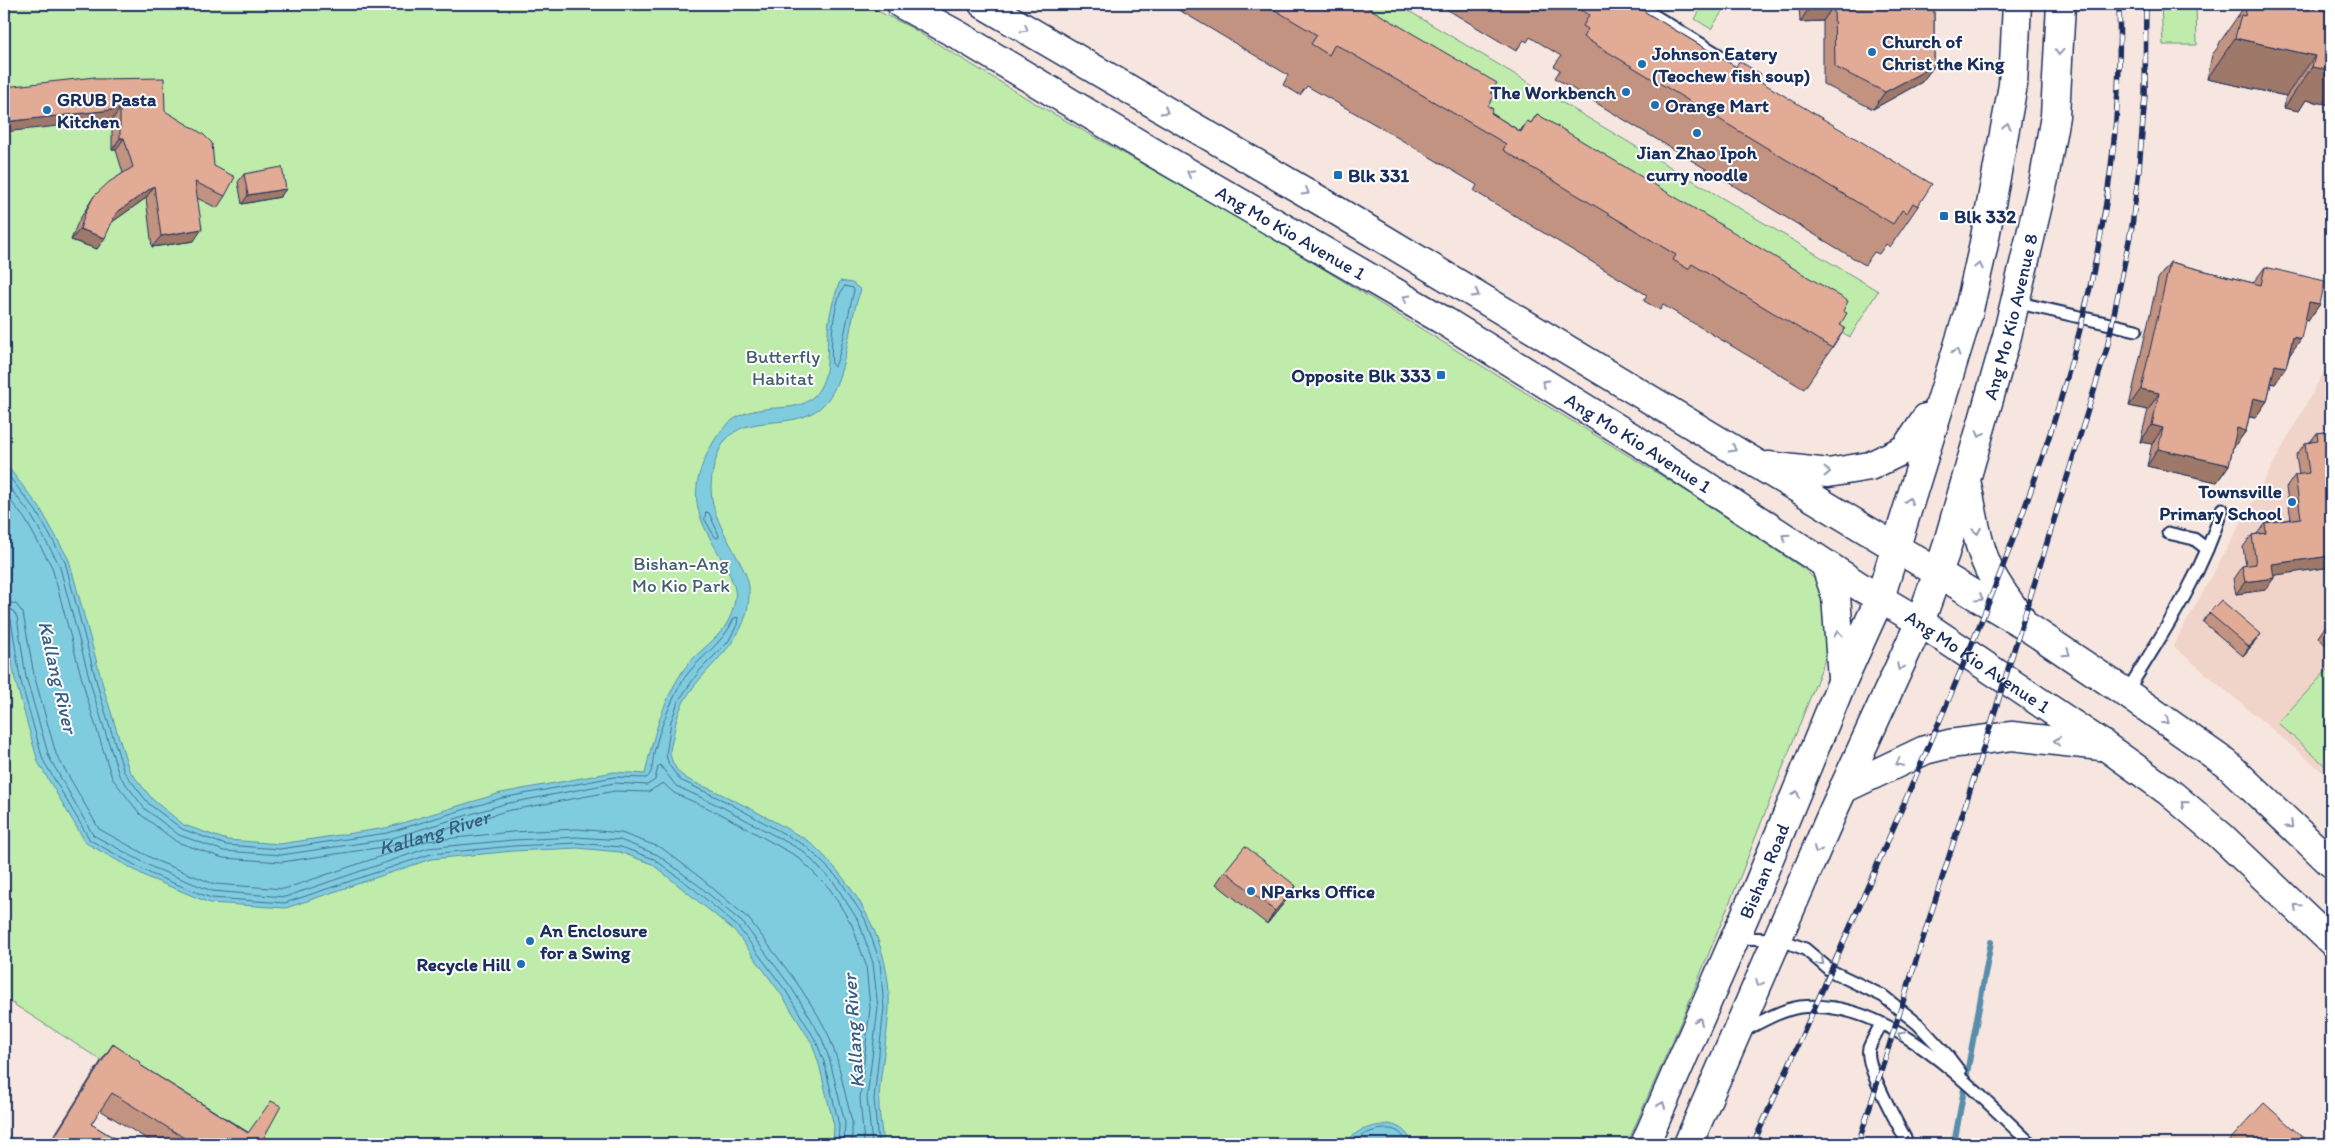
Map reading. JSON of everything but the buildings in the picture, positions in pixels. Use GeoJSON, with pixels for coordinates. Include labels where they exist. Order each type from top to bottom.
{"type":"FeatureCollection","features":[{"type":"Feature","properties":{"kind":"main road","name":"Ang Mo Kio Avenue 1"},"geometry":{"type":"LineString","coordinates":[[901,4],[958,35],[1149,150],[1446,322],[1644,445],[1825,564],[1920,622],[2105,746],[2169,792],[2221,836],[2331,941]]}},
{"type":"Feature","properties":{"kind":"main road","name":"Ang Mo Kio Avenue 1"},"geometry":{"type":"LineString","coordinates":[[983,4],[1299,188],[2026,626],[2126,692],[2227,764],[2331,863]]}},
{"type":"Feature","properties":{"kind":"main road"},"geometry":{"type":"LineString","coordinates":[[1880,598],[1968,314],[1977,276],[2007,126],[2014,76],[2017,4]]}},
{"type":"Feature","properties":{"kind":"main road","name":"Ang Mo Kio Avenue 8"},"geometry":{"type":"LineString","coordinates":[[1920,622],[1938,573],[1966,483],[2015,302],[2044,179],[2054,116],[2061,4]]}},
{"type":"Feature","properties":{"kind":"main road"},"geometry":{"type":"LineString","coordinates":[[1761,466],[1828,473],[1870,466],[1905,449],[1944,391]]}},
{"type":"Feature","properties":{"kind":"main road"},"geometry":{"type":"LineString","coordinates":[[1966,483],[1979,544],[1984,558],[1993,577],[2026,626]]}},
{"type":"Feature","properties":{"kind":"main road"},"geometry":{"type":"LineString","coordinates":[[1825,564],[1836,596],[1842,682]]}},
{"type":"Feature","properties":{"kind":"main road","name":"Bishan Road"},"geometry":{"type":"LineString","coordinates":[[1645,1144],[1735,938],[1842,682],[1880,598]]}},
{"type":"Feature","properties":{"kind":"main road"},"geometry":{"type":"LineString","coordinates":[[1688,1144],[1843,789],[1920,622]]}},
{"type":"Feature","properties":{"kind":"main road"},"geometry":{"type":"LineString","coordinates":[[1843,789],[1926,750],[1949,744],[2012,736],[2105,746]]}},
{"type":"Feature","properties":{"kind":"lane"},"geometry":{"type":"LineString","coordinates":[[1634,4],[1720,55]]}},
{"type":"Feature","properties":{"kind":"lane"},"geometry":{"type":"LineString","coordinates":[[2015,302],[2136,330]]}},
{"type":"Feature","properties":{"kind":"lane"},"geometry":{"type":"LineString","coordinates":[[2126,692],[2176,615],[2199,570],[2222,509]]}},
{"type":"Feature","properties":{"kind":"lane"},"geometry":{"type":"LineString","coordinates":[[2168,533],[2194,539],[2207,549]]}},
{"type":"Feature","properties":{"kind":"lane"},"geometry":{"type":"LineString","coordinates":[[1735,938],[1779,938],[1805,949],[1831,971],[1884,996],[1918,1024],[1944,1058],[1970,1086],[2031,1144]]}},
{"type":"Feature","properties":{"kind":"lane"},"geometry":{"type":"LineString","coordinates":[[1735,1035],[1798,1007],[1826,1006],[1855,1013],[1881,1024],[1944,1058]]}},
{"type":"Feature","properties":{"kind":"lane"},"geometry":{"type":"LineString","coordinates":[[1881,1024],[1869,1049],[1869,1061],[1884,1097],[1908,1144]]}},
{"type":"Feature","properties":{"kind":"shaded area","name":"Townsville Primary School"},"geometry":{"type":"Polygon","coordinates":[[[2331,359],[2331,779],[2173,646],[2331,359]]]}},
{"type":"Feature","properties":{"kind":"green space","name":"Bishan-Ang Mo Kio Park"},"geometry":{"type":"Polygon","coordinates":[[[4,4],[863,4],[910,27],[1038,105],[1268,235],[1688,492],[1804,569],[1830,594],[1831,623],[1824,662],[1685,1012],[1627,1144],[232,1144],[4,998],[4,4]]]}},
{"type":"Feature","properties":{"kind":"green space"},"geometry":{"type":"Polygon","coordinates":[[[1292,4],[1397,4],[1878,291],[1850,337],[1292,4]]]}},
{"type":"Feature","properties":{"kind":"green space"},"geometry":{"type":"Polygon","coordinates":[[[1704,4],[1727,4],[1711,29],[1695,19],[1704,4]]]}},
{"type":"Feature","properties":{"kind":"green space"},"geometry":{"type":"Polygon","coordinates":[[[2161,4],[2196,4],[2197,45],[2163,45],[2161,4]]]}},
{"type":"Feature","properties":{"kind":"green space"},"geometry":{"type":"Polygon","coordinates":[[[2328,669],[2331,673],[2331,771],[2278,723],[2328,669]]]}},
{"type":"Feature","properties":{"kind":"water","name":"Kallang River"},"geometry":{"type":"Polygon","coordinates":[[[840,281],[852,283],[861,290],[856,303],[842,367],[831,395],[822,406],[809,415],[749,426],[736,431],[725,440],[717,456],[711,485],[714,509],[747,579],[749,587],[748,606],[736,636],[684,701],[677,719],[670,753],[677,769],[687,778],[751,809],[812,844],[844,879],[869,919],[885,963],[888,986],[889,1010],[879,1096],[883,1144],[833,1144],[834,1126],[812,1043],[781,994],[735,931],[652,864],[620,852],[577,848],[513,851],[431,859],[286,908],[210,903],[149,878],[86,843],[38,762],[15,679],[4,614],[4,462],[40,508],[69,560],[105,693],[129,770],[153,800],[184,825],[227,840],[280,844],[386,828],[501,793],[614,772],[645,774],[659,721],[675,684],[689,663],[713,640],[727,623],[735,600],[735,589],[731,578],[705,528],[700,514],[697,501],[697,487],[700,470],[720,432],[734,419],[752,411],[791,407],[801,404],[810,400],[820,388],[826,370],[830,316],[840,281]]]}},
{"type":"Feature","properties":{"kind":"water"},"geometry":{"type":"Polygon","coordinates":[[[1389,1124],[1404,1131],[1413,1144],[1346,1144],[1349,1139],[1359,1132],[1370,1127],[1389,1124]]]}},
{"type":"Feature","properties":{"kind":"waterway"},"geometry":{"type":"LineString","coordinates":[[1954,1144],[1991,942]]}},
{"type":"Feature","properties":{"kind":"railway"},"geometry":{"type":"LineString","coordinates":[[1753,1144],[1955,686],[2029,497],[2060,401],[2086,304],[2106,205],[2117,105],[2119,4]]}},
{"type":"Feature","properties":{"kind":"railway"},"geometry":{"type":"LineString","coordinates":[[1858,1144],[1996,708],[2107,348],[2132,226],[2139,169],[2145,96],[2146,4]]}},
{"type":"Feature","properties":{"kind":"place","name":"Church of Christ the King"},"geometry":{"type":"Point","coordinates":[1872,52]}},
{"type":"Feature","properties":{"kind":"place","name":"Johnson Eatery (Teochew fish soup)"},"geometry":{"type":"Point","coordinates":[1642,64]}},
{"type":"Feature","properties":{"kind":"place","name":"The Workbench"},"geometry":{"type":"Point","coordinates":[1626,92]}},
{"type":"Feature","properties":{"kind":"place","name":"Orange Mart"},"geometry":{"type":"Point","coordinates":[1655,105]}},
{"type":"Feature","properties":{"kind":"place","name":"GRUB Pasta Kitchen"},"geometry":{"type":"Point","coordinates":[47,110]}},
{"type":"Feature","properties":{"kind":"place","name":"Jian Zhao Ipoh curry noodle"},"geometry":{"type":"Point","coordinates":[1697,133]}},
{"type":"Feature","properties":{"kind":"place","name":"Blk 331"},"geometry":{"type":"Point","coordinates":[1338,175]}},
{"type":"Feature","properties":{"kind":"place","name":"Blk 332"},"geometry":{"type":"Point","coordinates":[1944,216]}},
{"type":"Feature","properties":{"kind":"place","name":"Opposite Blk 333"},"geometry":{"type":"Point","coordinates":[1441,375]}},
{"type":"Feature","properties":{"kind":"place","name":"Townsville Primary School"},"geometry":{"type":"Point","coordinates":[2292,502]}},
{"type":"Feature","properties":{"kind":"place","name":"NParks Office"},"geometry":{"type":"Point","coordinates":[1251,891]}},
{"type":"Feature","properties":{"kind":"place","name":"An Enclosure for a Swing"},"geometry":{"type":"Point","coordinates":[530,941]}},
{"type":"Feature","properties":{"kind":"place","name":"Recycle Hill"},"geometry":{"type":"Point","coordinates":[521,964]}},
{"type":"Feature","properties":{"kind":"park label","name":"Butterfly Habitat"},"geometry":{"type":"Point","coordinates":[783,367]}}]}
